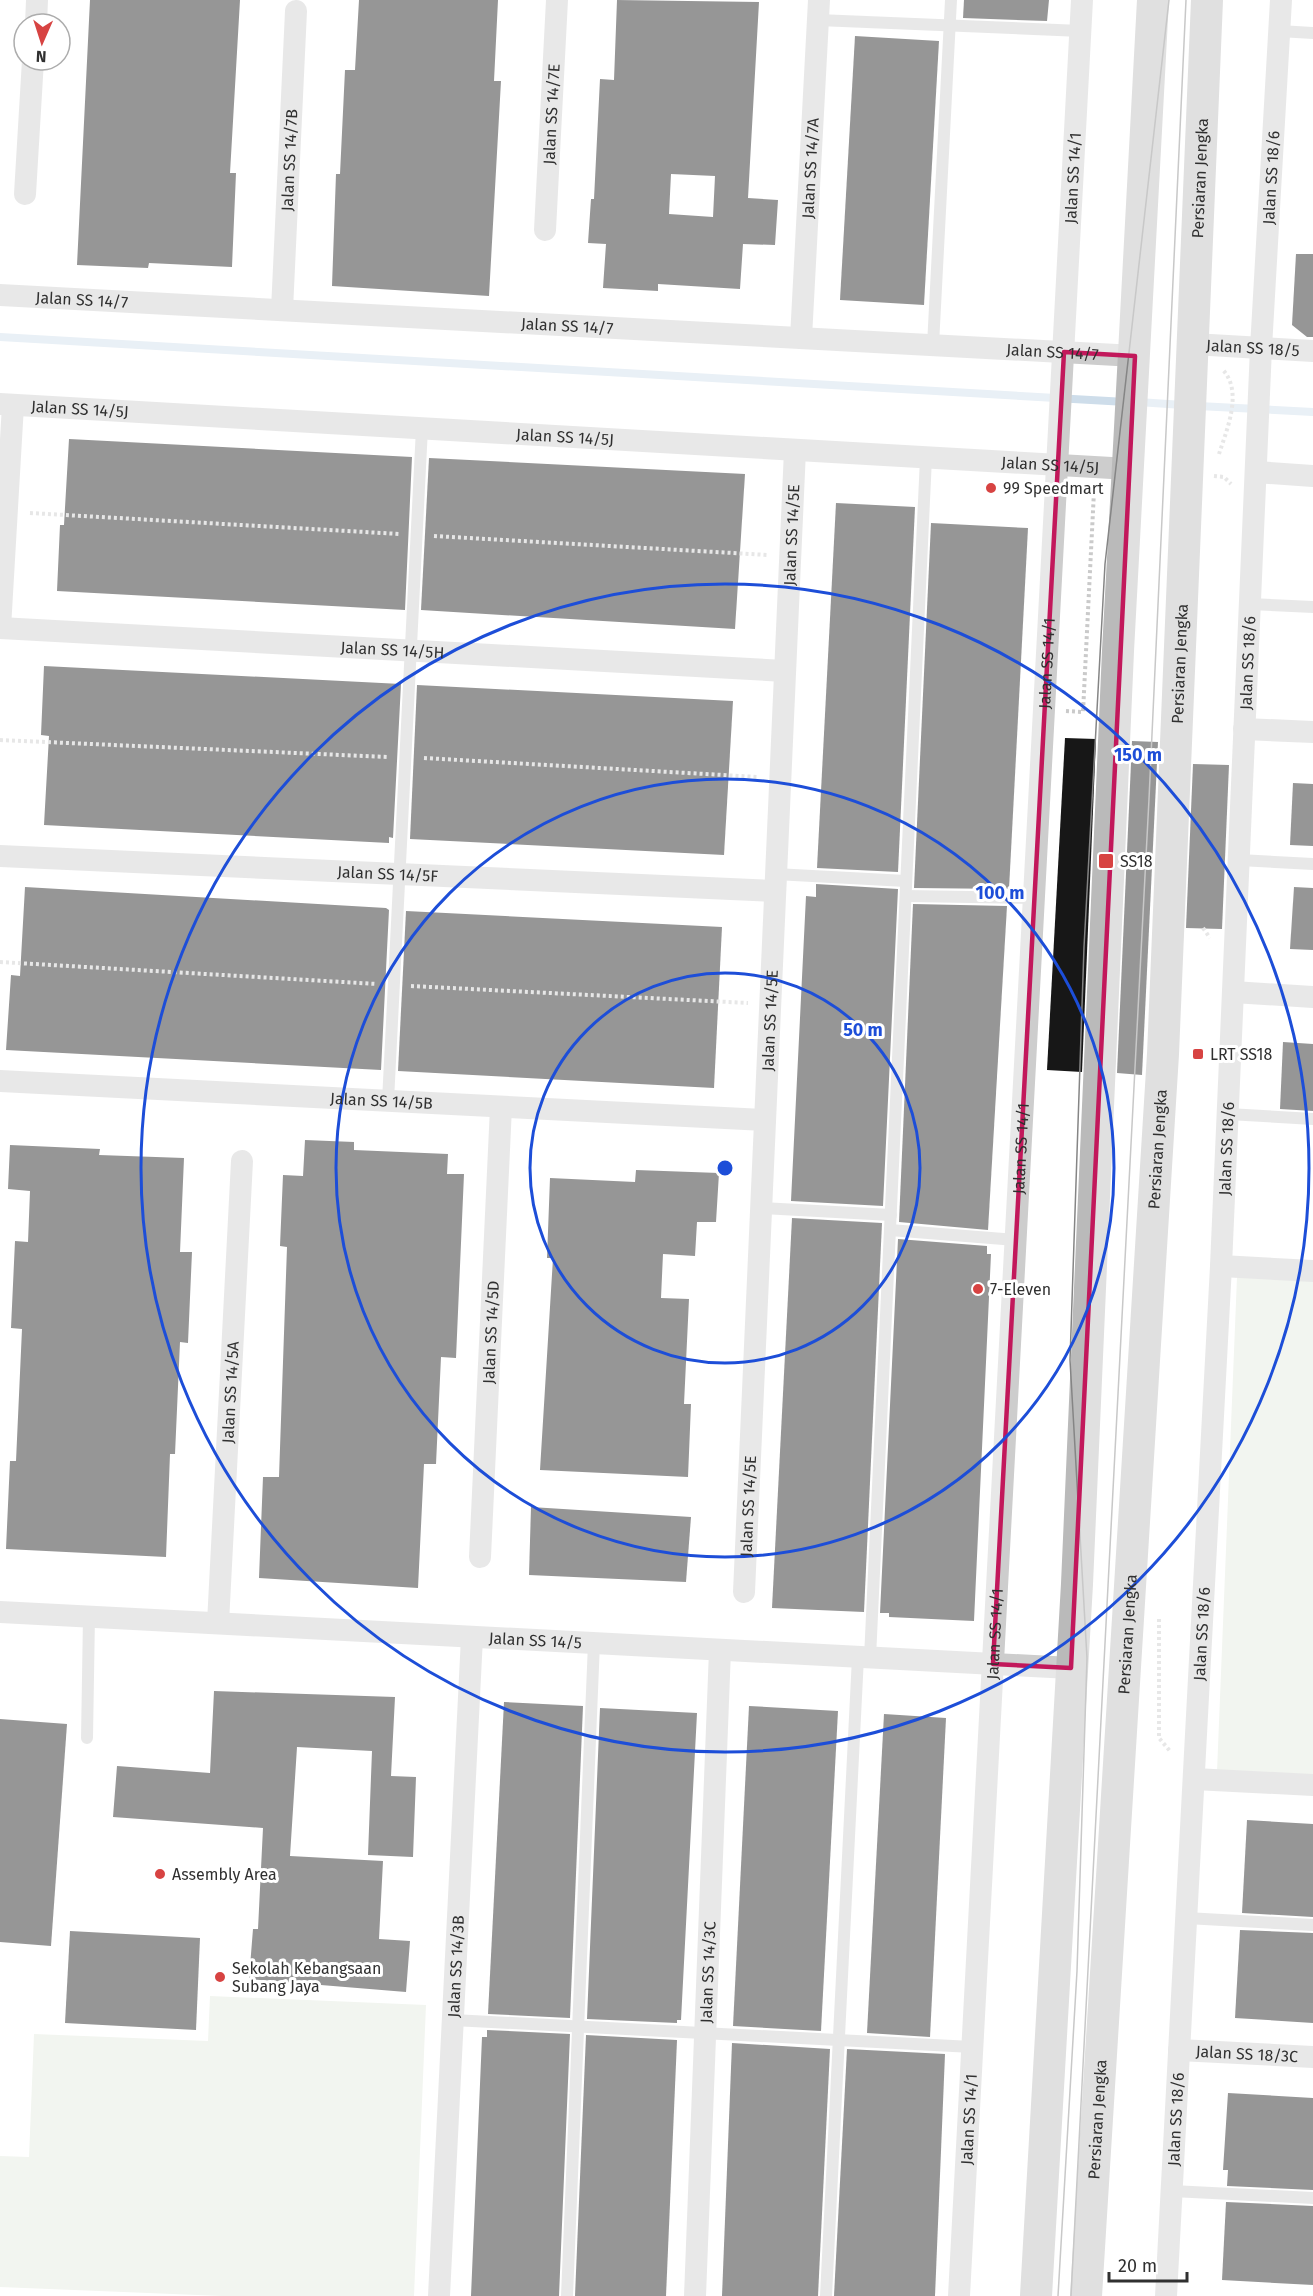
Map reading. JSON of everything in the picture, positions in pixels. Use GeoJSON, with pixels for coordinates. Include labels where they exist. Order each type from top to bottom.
{"type":"FeatureCollection","features":[{"type":"Feature","properties":{"kind":"main road"},"geometry":{"type":"LineString","coordinates":[[1036,2296],[1077,1584],[1116,675],[1133,403],[1153,0]]}},
{"type":"Feature","properties":{"kind":"main road","name":"Persiaran Jengka"},"geometry":{"type":"LineString","coordinates":[[1086,2296],[1163,1054],[1207,0]]}},
{"type":"Feature","properties":{"kind":"street","name":"Jalan SS 14/7E"},"geometry":{"type":"LineString","coordinates":[[545,230],[557,0]]}},
{"type":"Feature","properties":{"kind":"street","name":"Jalan SS 14/1"},"geometry":{"type":"LineString","coordinates":[[959,2296],[1082,0]]}},
{"type":"Feature","properties":{"kind":"street","name":"Jalan SS 18/6"},"geometry":{"type":"LineString","coordinates":[[1166,2296],[1221,1266],[1261,348],[1281,0]]}},
{"type":"Feature","properties":{"kind":"street","name":"Jalan SS 14/7A"},"geometry":{"type":"LineString","coordinates":[[801,338],[818,10]]}},
{"type":"Feature","properties":{"kind":"street","name":"Jalan SS 14/7B"},"geometry":{"type":"LineString","coordinates":[[282,310],[296,11]]}},
{"type":"Feature","properties":{"kind":"street"},"geometry":{"type":"LineString","coordinates":[[25,194],[32,72]]}},
{"type":"Feature","properties":{"kind":"street","name":"Jalan SS 14/7"},"geometry":{"type":"LineString","coordinates":[[0,295],[1135,356]]}},
{"type":"Feature","properties":{"kind":"street","name":"Jalan SS 18/5"},"geometry":{"type":"LineString","coordinates":[[1193,345],[1313,351]]}},
{"type":"Feature","properties":{"kind":"street"},"geometry":{"type":"LineString","coordinates":[[0,628],[7,404]]}},
{"type":"Feature","properties":{"kind":"street","name":"Jalan SS 14/5J"},"geometry":{"type":"LineString","coordinates":[[7,404],[1129,469]]}},
{"type":"Feature","properties":{"kind":"street","name":"Jalan SS 14/5E"},"geometry":{"type":"LineString","coordinates":[[744,1592],[795,450]]}},
{"type":"Feature","properties":{"kind":"street"},"geometry":{"type":"LineString","coordinates":[[1256,472],[1313,476]]}},
{"type":"Feature","properties":{"kind":"street","name":"Jalan SS 14/5H"},"geometry":{"type":"LineString","coordinates":[[0,628],[785,671]]}},
{"type":"Feature","properties":{"kind":"street"},"geometry":{"type":"LineString","coordinates":[[1244,729],[1313,732]]}},
{"type":"Feature","properties":{"kind":"street","name":"Jalan SS 14/5F"},"geometry":{"type":"LineString","coordinates":[[0,856],[399,874],[775,883]]}},
{"type":"Feature","properties":{"kind":"street"},"geometry":{"type":"LineString","coordinates":[[1233,992],[1313,997]]}},
{"type":"Feature","properties":{"kind":"street","name":"Jalan SS 14/5B"},"geometry":{"type":"LineString","coordinates":[[0,1081],[765,1120]]}},
{"type":"Feature","properties":{"kind":"street","name":"Jalan SS 14/5D"},"geometry":{"type":"LineString","coordinates":[[480,1557],[501,1107]]}},
{"type":"Feature","properties":{"kind":"street","name":"Jalan SS 14/5A"},"geometry":{"type":"LineString","coordinates":[[218,1623],[242,1161]]}},
{"type":"Feature","properties":{"kind":"street"},"geometry":{"type":"LineString","coordinates":[[1221,1266],[1313,1271]]}},
{"type":"Feature","properties":{"kind":"street","name":"Jalan SS 14/5"},"geometry":{"type":"LineString","coordinates":[[0,1612],[1071,1668]]}},
{"type":"Feature","properties":{"kind":"street","name":"Jalan SS 14/3B"},"geometry":{"type":"LineString","coordinates":[[439,2296],[472,1637]]}},
{"type":"Feature","properties":{"kind":"street","name":"Jalan SS 14/3C"},"geometry":{"type":"LineString","coordinates":[[694,2296],[720,1650]]}},
{"type":"Feature","properties":{"kind":"street"},"geometry":{"type":"LineString","coordinates":[[1194,1779],[1313,1785]]}},
{"type":"Feature","properties":{"kind":"street","name":"Jalan SS 18/3C"},"geometry":{"type":"LineString","coordinates":[[1179,2050],[1313,2057]]}},
{"type":"Feature","properties":{"kind":"lane"},"geometry":{"type":"LineString","coordinates":[[933,345],[951,0]]}},
{"type":"Feature","properties":{"kind":"lane"},"geometry":{"type":"LineString","coordinates":[[818,10],[950,25],[1081,31]]}},
{"type":"Feature","properties":{"kind":"lane"},"geometry":{"type":"LineString","coordinates":[[1279,31],[1313,33]]}},
{"type":"Feature","properties":{"kind":"lane"},"geometry":{"type":"LineString","coordinates":[[388,1101],[422,428]]}},
{"type":"Feature","properties":{"kind":"lane"},"geometry":{"type":"LineString","coordinates":[[826,2296],[839,2040],[891,1215],[926,458]]}},
{"type":"Feature","properties":{"kind":"lane"},"geometry":{"type":"LineString","coordinates":[[1250,604],[1313,607]]}},
{"type":"Feature","properties":{"kind":"lane"},"geometry":{"type":"LineString","coordinates":[[1239,860],[1313,864]]}},
{"type":"Feature","properties":{"kind":"lane"},"geometry":{"type":"LineString","coordinates":[[775,883],[906,881]]}},
{"type":"Feature","properties":{"kind":"lane"},"geometry":{"type":"LineString","coordinates":[[906,896],[1034,898]]}},
{"type":"Feature","properties":{"kind":"lane"},"geometry":{"type":"LineString","coordinates":[[1228,1114],[1313,1119]]}},
{"type":"Feature","properties":{"kind":"lane"},"geometry":{"type":"LineString","coordinates":[[760,1208],[891,1215]]}},
{"type":"Feature","properties":{"kind":"lane"},"geometry":{"type":"LineString","coordinates":[[890,1230],[1016,1240]]}},
{"type":"Feature","properties":{"kind":"lane"},"geometry":{"type":"LineString","coordinates":[[87,1738],[88,1616]]}},
{"type":"Feature","properties":{"kind":"lane"},"geometry":{"type":"LineString","coordinates":[[567,2296],[594,1643]]}},
{"type":"Feature","properties":{"kind":"lane"},"geometry":{"type":"LineString","coordinates":[[1186,1918],[1313,1925]]}},
{"type":"Feature","properties":{"kind":"lane"},"geometry":{"type":"LineString","coordinates":[[453,2020],[972,2047]]}},
{"type":"Feature","properties":{"kind":"lane"},"geometry":{"type":"LineString","coordinates":[[1172,2191],[1313,2198]]}},
{"type":"Feature","properties":{"kind":"path"},"geometry":{"type":"LineString","coordinates":[[1217,458],[1231,419],[1232,396]]}},
{"type":"Feature","properties":{"kind":"path"},"geometry":{"type":"LineString","coordinates":[[1083,712],[1096,467]]}},
{"type":"Feature","properties":{"kind":"path"},"geometry":{"type":"LineString","coordinates":[[1210,477],[1214,468]]}},
{"type":"Feature","properties":{"kind":"path"},"geometry":{"type":"LineString","coordinates":[[1203,928],[1210,938]]}},
{"type":"Feature","properties":{"kind":"path"},"geometry":{"type":"LineString","coordinates":[[1159,1618],[1159,1738],[1194,1779]]}},
{"type":"Feature","properties":{"kind":"highlighted area"},"geometry":{"type":"Polygon","coordinates":[[[1064,352],[1135,356],[1071,1668],[993,1664],[1064,352]]]}},
{"type":"Feature","properties":{"kind":"shaded area"},"geometry":{"type":"Polygon","coordinates":[[[1237,1277],[1313,1281],[1313,1776],[1217,1772],[1237,1277]]]}},
{"type":"Feature","properties":{"kind":"shaded area"},"geometry":{"type":"Polygon","coordinates":[[[210,1996],[426,2005],[414,2296],[222,2296],[0,2287],[0,2156],[29,2157],[34,2034],[208,2041],[210,1996]]]}},
{"type":"Feature","properties":{"kind":"building"},"geometry":{"type":"Polygon","coordinates":[[[90,0],[240,0],[230,173],[236,173],[232,267],[149,263],[148,268],[77,265],[90,0]]]}},
{"type":"Feature","properties":{"kind":"building"},"geometry":{"type":"Polygon","coordinates":[[[359,0],[498,0],[494,81],[501,81],[489,296],[332,286],[336,174],[340,174],[345,70],[355,70],[359,0]]]}},
{"type":"Feature","properties":{"kind":"building"},"geometry":{"type":"Polygon","coordinates":[[[617,0],[759,2],[748,198],[778,200],[775,245],[743,244],[740,289],[658,284],[658,291],[603,288],[606,244],[588,243],[591,199],[594,199],[600,79],[614,80],[617,0]],[[671,174],[669,214],[713,217],[715,176],[671,174]]]}},
{"type":"Feature","properties":{"kind":"building"},"geometry":{"type":"Polygon","coordinates":[[[964,0],[1049,0],[1047,21],[963,18],[964,0]]]}},
{"type":"Feature","properties":{"kind":"building"},"geometry":{"type":"Polygon","coordinates":[[[855,36],[939,41],[924,305],[840,300],[855,36]]]}},
{"type":"Feature","properties":{"kind":"building"},"geometry":{"type":"Polygon","coordinates":[[[1296,254],[1313,254],[1313,337],[1307,337],[1292,325],[1296,254]]]}},
{"type":"Feature","properties":{"kind":"building"},"geometry":{"type":"Polygon","coordinates":[[[69,439],[412,457],[405,610],[57,591],[60,525],[64,525],[69,439]]]}},
{"type":"Feature","properties":{"kind":"building"},"geometry":{"type":"Polygon","coordinates":[[[429,458],[745,474],[735,629],[421,610],[429,458]]]}},
{"type":"Feature","properties":{"kind":"building"},"geometry":{"type":"Polygon","coordinates":[[[836,503],[915,507],[898,872],[817,868],[836,503]]]}},
{"type":"Feature","properties":{"kind":"building"},"geometry":{"type":"Polygon","coordinates":[[[931,523],[1028,528],[1009,889],[914,888],[931,523]]]}},
{"type":"Feature","properties":{"kind":"building"},"geometry":{"type":"Polygon","coordinates":[[[44,666],[401,684],[393,838],[389,837],[389,843],[44,825],[49,736],[41,735],[44,666]]]}},
{"type":"Feature","properties":{"kind":"building"},"geometry":{"type":"Polygon","coordinates":[[[417,685],[733,701],[724,855],[410,839],[417,685]]]}},
{"type":"Feature","properties":{"kind":"building"},"geometry":{"type":"Polygon","coordinates":[[[1065,738],[1096,739],[1082,1072],[1047,1070],[1065,738]]]}},
{"type":"Feature","properties":{"kind":"building"},"geometry":{"type":"Polygon","coordinates":[[[1132,741],[1158,742],[1142,1075],[1117,1073],[1132,741]]]}},
{"type":"Feature","properties":{"kind":"building"},"geometry":{"type":"Polygon","coordinates":[[[1193,764],[1229,765],[1222,929],[1186,928],[1193,764]]]}},
{"type":"Feature","properties":{"kind":"building"},"geometry":{"type":"Polygon","coordinates":[[[1293,783],[1313,784],[1313,846],[1290,845],[1293,783]]]}},
{"type":"Feature","properties":{"kind":"building"},"geometry":{"type":"Polygon","coordinates":[[[816,884],[898,889],[883,1206],[791,1201],[806,896],[816,897],[816,884]]]}},
{"type":"Feature","properties":{"kind":"building"},"geometry":{"type":"Polygon","coordinates":[[[25,887],[386,908],[389,910],[381,1070],[6,1050],[11,975],[20,976],[25,887]]]}},
{"type":"Feature","properties":{"kind":"building"},"geometry":{"type":"Polygon","coordinates":[[[1294,887],[1313,888],[1313,950],[1290,949],[1294,887]]]}},
{"type":"Feature","properties":{"kind":"building"},"geometry":{"type":"Polygon","coordinates":[[[913,904],[1007,906],[988,1230],[899,1222],[913,904]]]}},
{"type":"Feature","properties":{"kind":"building"},"geometry":{"type":"Polygon","coordinates":[[[406,911],[722,927],[714,1088],[398,1071],[406,911]]]}},
{"type":"Feature","properties":{"kind":"building"},"geometry":{"type":"Polygon","coordinates":[[[1283,1042],[1313,1044],[1313,1111],[1280,1109],[1283,1042]]]}},
{"type":"Feature","properties":{"kind":"building"},"geometry":{"type":"Polygon","coordinates":[[[305,1140],[354,1142],[354,1150],[448,1154],[447,1174],[464,1174],[456,1358],[441,1357],[436,1464],[424,1464],[418,1588],[259,1578],[263,1477],[279,1477],[287,1247],[280,1246],[283,1175],[303,1176],[305,1140]]]}},
{"type":"Feature","properties":{"kind":"building"},"geometry":{"type":"Polygon","coordinates":[[[10,1145],[100,1149],[99,1155],[184,1158],[180,1252],[192,1252],[188,1343],[180,1342],[175,1454],[170,1454],[166,1557],[6,1549],[10,1461],[16,1461],[22,1329],[11,1328],[15,1241],[28,1242],[30,1191],[8,1189],[10,1145]]]}},
{"type":"Feature","properties":{"kind":"building"},"geometry":{"type":"Polygon","coordinates":[[[636,1170],[719,1173],[716,1222],[697,1222],[695,1256],[663,1254],[661,1298],[689,1299],[684,1404],[691,1404],[688,1477],[540,1470],[553,1258],[547,1258],[550,1178],[635,1182],[636,1170]]]}},
{"type":"Feature","properties":{"kind":"building"},"geometry":{"type":"Polygon","coordinates":[[[792,1218],[882,1223],[864,1612],[772,1608],[792,1218]]]}},
{"type":"Feature","properties":{"kind":"building"},"geometry":{"type":"Polygon","coordinates":[[[898,1239],[987,1246],[987,1254],[991,1254],[974,1621],[889,1617],[889,1613],[880,1613],[898,1239]]]}},
{"type":"Feature","properties":{"kind":"building"},"geometry":{"type":"Polygon","coordinates":[[[531,1507],[691,1517],[686,1582],[529,1575],[531,1507]]]}},
{"type":"Feature","properties":{"kind":"building"},"geometry":{"type":"Polygon","coordinates":[[[214,1691],[395,1697],[391,1776],[416,1777],[413,1857],[368,1855],[372,1751],[297,1747],[290,1856],[383,1861],[379,1939],[410,1941],[406,1992],[249,1979],[253,1929],[258,1929],[263,1828],[113,1817],[117,1766],[210,1773],[214,1691]]]}},
{"type":"Feature","properties":{"kind":"building"},"geometry":{"type":"Polygon","coordinates":[[[504,1702],[583,1706],[570,2018],[488,2014],[504,1702]]]}},
{"type":"Feature","properties":{"kind":"building"},"geometry":{"type":"Polygon","coordinates":[[[749,1706],[838,1711],[821,2031],[733,2026],[749,1706]]]}},
{"type":"Feature","properties":{"kind":"building"},"geometry":{"type":"Polygon","coordinates":[[[600,1708],[697,1713],[681,2020],[677,2020],[677,2023],[587,2019],[600,1708]]]}},
{"type":"Feature","properties":{"kind":"building"},"geometry":{"type":"Polygon","coordinates":[[[884,1714],[946,1718],[930,2037],[867,2033],[884,1714]]]}},
{"type":"Feature","properties":{"kind":"building"},"geometry":{"type":"Polygon","coordinates":[[[0,1719],[67,1724],[51,1946],[0,1942],[0,1719]]]}},
{"type":"Feature","properties":{"kind":"building"},"geometry":{"type":"Polygon","coordinates":[[[1247,1820],[1313,1824],[1313,1917],[1242,1913],[1247,1820]]]}},
{"type":"Feature","properties":{"kind":"building"},"geometry":{"type":"Polygon","coordinates":[[[1240,1930],[1313,1933],[1313,2023],[1235,2018],[1240,1930]]]}},
{"type":"Feature","properties":{"kind":"building"},"geometry":{"type":"Polygon","coordinates":[[[70,1931],[200,1938],[196,2030],[65,2023],[70,1931]]]}},
{"type":"Feature","properties":{"kind":"building"},"geometry":{"type":"Polygon","coordinates":[[[487,2030],[570,2034],[559,2296],[471,2296],[482,2037],[487,2037],[487,2030]]]}},
{"type":"Feature","properties":{"kind":"building"},"geometry":{"type":"Polygon","coordinates":[[[586,2035],[677,2040],[666,2296],[575,2296],[586,2035]]]}},
{"type":"Feature","properties":{"kind":"building"},"geometry":{"type":"Polygon","coordinates":[[[732,2043],[830,2049],[818,2296],[722,2296],[732,2043]]]}},
{"type":"Feature","properties":{"kind":"building"},"geometry":{"type":"Polygon","coordinates":[[[847,2049],[945,2054],[935,2296],[834,2296],[847,2049]]]}},
{"type":"Feature","properties":{"kind":"building"},"geometry":{"type":"Polygon","coordinates":[[[1228,2093],[1313,2098],[1313,2190],[1227,2186],[1228,2170],[1223,2170],[1228,2093]]]}},
{"type":"Feature","properties":{"kind":"building"},"geometry":{"type":"Polygon","coordinates":[[[1226,2202],[1313,2206],[1313,2285],[1222,2280],[1226,2202]]]}},
{"type":"Feature","properties":{"kind":"waterway"},"geometry":{"type":"LineString","coordinates":[[0,337],[1126,402]]}},
{"type":"Feature","properties":{"kind":"waterway"},"geometry":{"type":"LineString","coordinates":[[1138,402],[1183,405]]}},
{"type":"Feature","properties":{"kind":"waterway"},"geometry":{"type":"LineString","coordinates":[[1198,406],[1313,412]]}},
{"type":"Feature","properties":{"kind":"tram line"},"geometry":{"type":"LineString","coordinates":[[1058,2296],[1077,1971],[1087,1658],[1070,1360],[1084,947],[1105,564],[1169,0]]}},
{"type":"Feature","properties":{"kind":"tram line"},"geometry":{"type":"LineString","coordinates":[[1071,2296],[1149,799],[1186,0]]}},
{"type":"Feature","properties":{"kind":"place","name":"99 Speedmart"},"geometry":{"type":"Point","coordinates":[991,488]}},
{"type":"Feature","properties":{"kind":"place","name":"SS18"},"geometry":{"type":"Point","coordinates":[1106,861]}},
{"type":"Feature","properties":{"kind":"place","name":"LRT SS18"},"geometry":{"type":"Point","coordinates":[1198,1054]}},
{"type":"Feature","properties":{"kind":"place","name":"7-Eleven"},"geometry":{"type":"Point","coordinates":[978,1289]}},
{"type":"Feature","properties":{"kind":"place","name":"Assembly Area"},"geometry":{"type":"Point","coordinates":[160,1874]}},
{"type":"Feature","properties":{"kind":"place","name":"Sekolah Kebangsaan Subang Jaya"},"geometry":{"type":"Point","coordinates":[220,1977]}}]}
